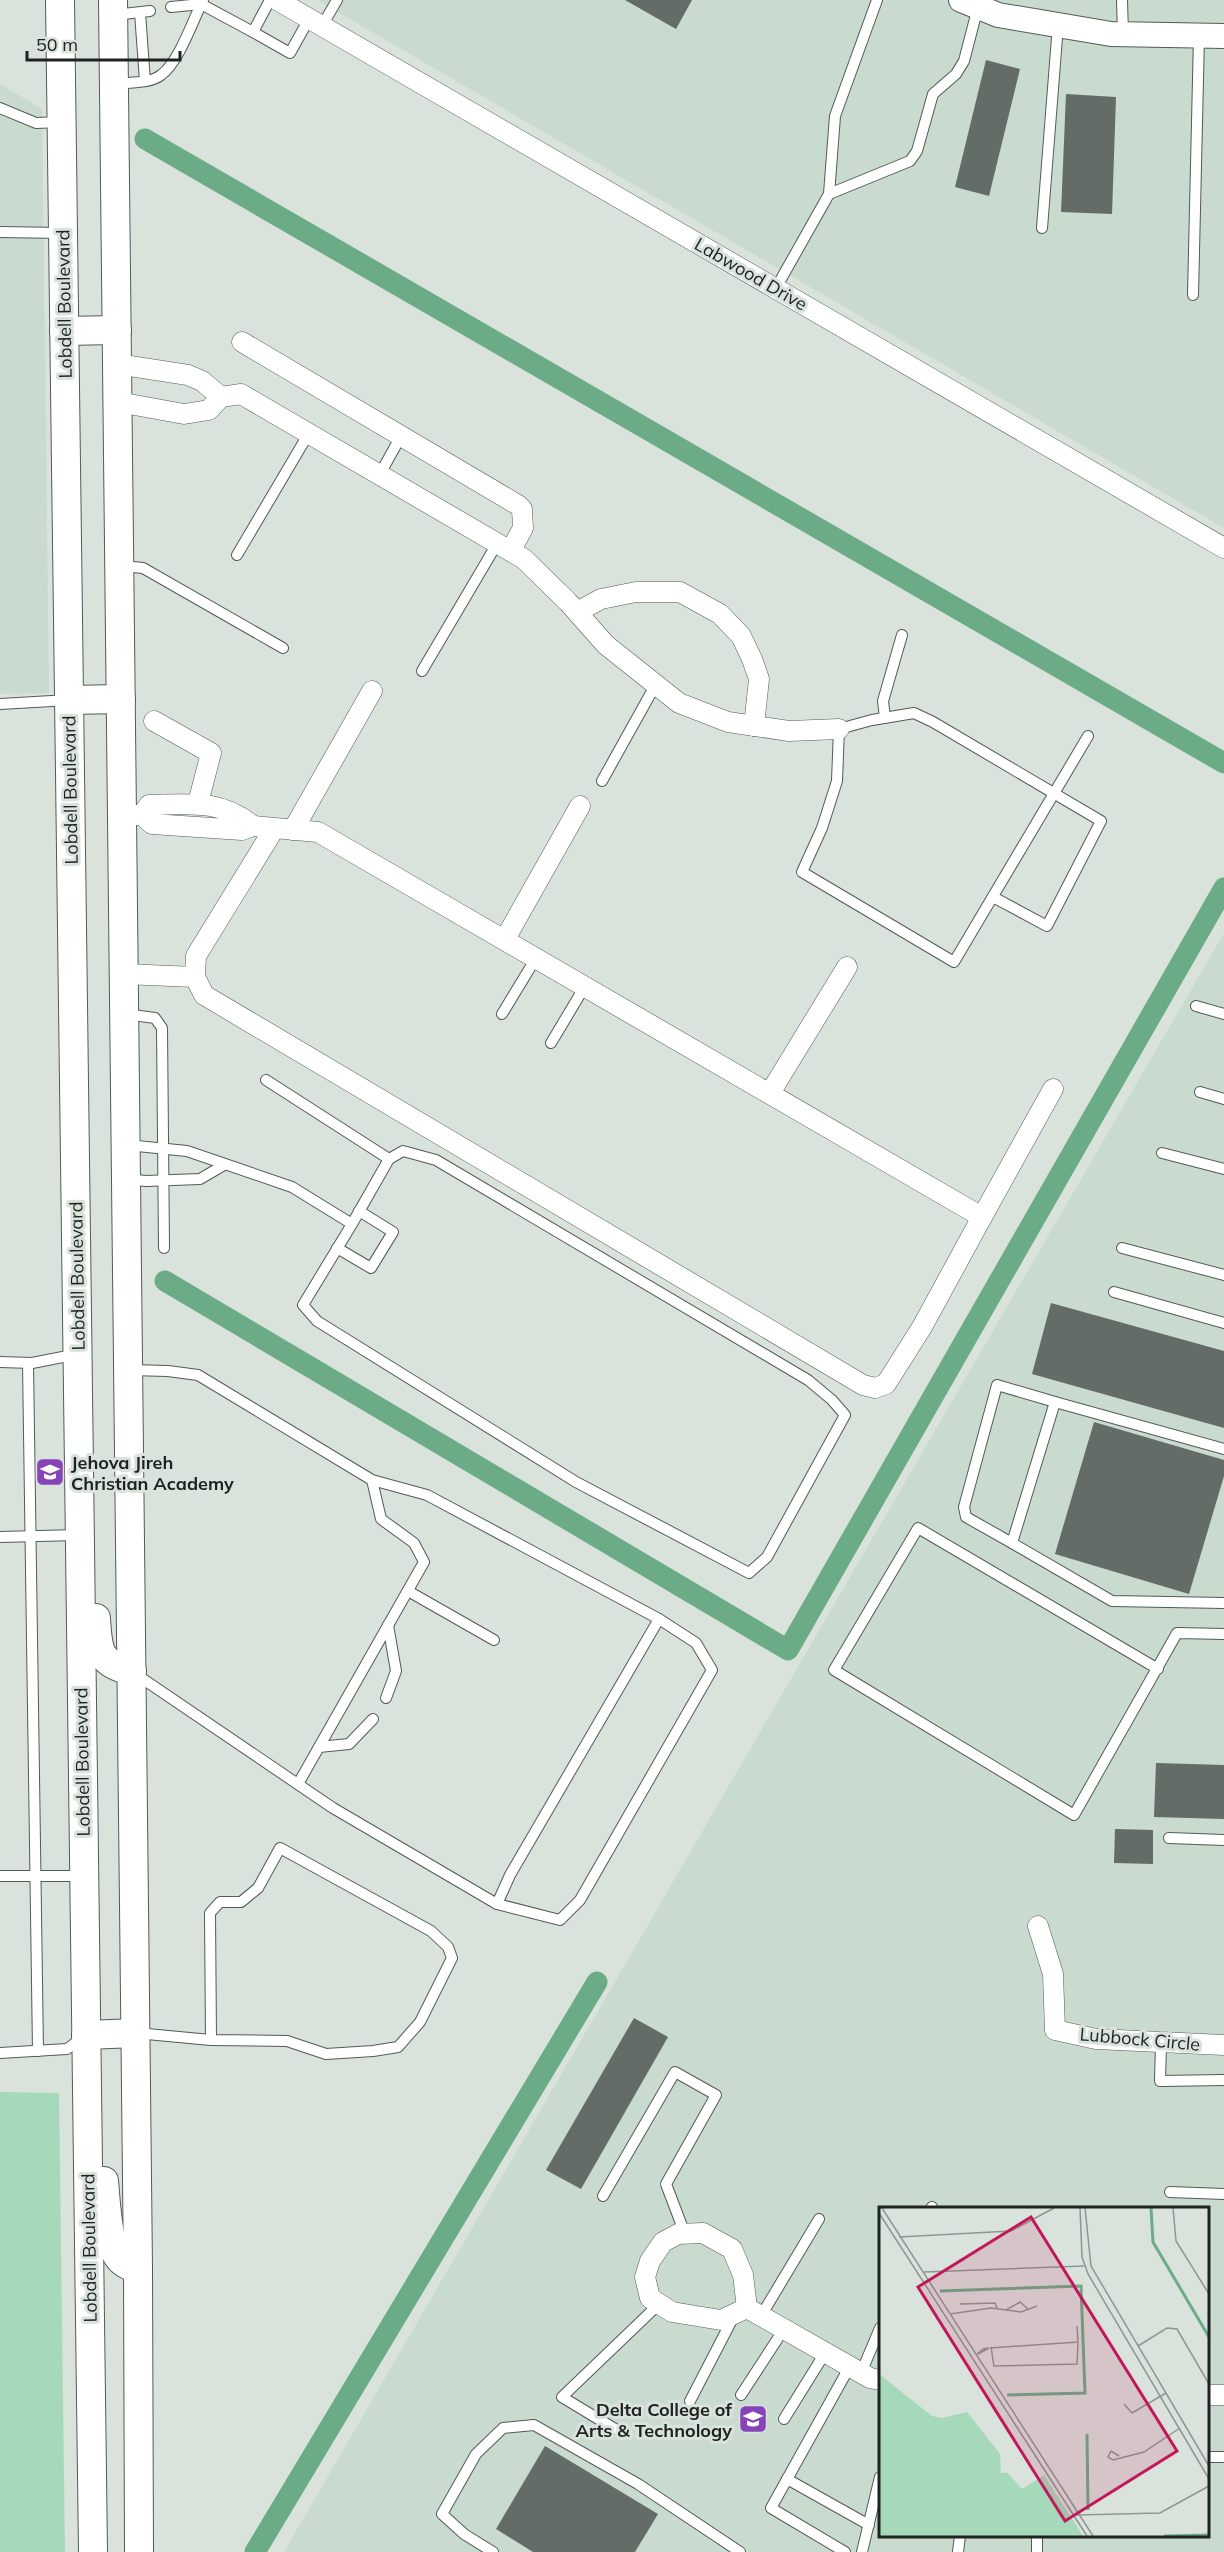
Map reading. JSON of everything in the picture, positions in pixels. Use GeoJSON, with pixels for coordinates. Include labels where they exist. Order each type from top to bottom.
{"type":"FeatureCollection","features":[{"type":"Feature","properties":{"kind":"main road","name":"Lobdell Boulevard"},"geometry":{"type":"LineString","coordinates":[[60,0],[93,2552]]}},
{"type":"Feature","properties":{"kind":"main road"},"geometry":{"type":"LineString","coordinates":[[129,10],[114,84],[121,699],[132,815],[124,1014],[139,2552]]}},
{"type":"Feature","properties":{"kind":"main road"},"geometry":{"type":"LineString","coordinates":[[64,331],[117,330]]}},
{"type":"Feature","properties":{"kind":"main road"},"geometry":{"type":"LineString","coordinates":[[69,700],[121,699]]}},
{"type":"Feature","properties":{"kind":"main road"},"geometry":{"type":"LineString","coordinates":[[80,1541],[94,1571],[99,1653],[110,1664],[132,1671]]}},
{"type":"Feature","properties":{"kind":"main road"},"geometry":{"type":"LineString","coordinates":[[86,2035],[135,2033]]}},
{"type":"Feature","properties":{"kind":"main road"},"geometry":{"type":"LineString","coordinates":[[87,2139],[103,2162],[106,2207],[116,2255],[126,2265],[138,2269]]}},
{"type":"Feature","properties":{"kind":"street","name":"Labwood Drive"},"geometry":{"type":"LineString","coordinates":[[278,0],[1224,548]]}},
{"type":"Feature","properties":{"kind":"street"},"geometry":{"type":"LineString","coordinates":[[970,4],[998,15],[1123,34],[1224,36]]}},
{"type":"Feature","properties":{"kind":"street"},"geometry":{"type":"LineString","coordinates":[[242,342],[522,509],[523,528],[504,546]]}},
{"type":"Feature","properties":{"kind":"street"},"geometry":{"type":"LineString","coordinates":[[117,364],[188,375],[202,381],[222,397]]}},
{"type":"Feature","properties":{"kind":"street"},"geometry":{"type":"LineString","coordinates":[[118,402],[183,414],[209,410],[222,397],[241,394],[524,558],[606,645],[680,703],[728,722],[789,731],[839,729]]}},
{"type":"Feature","properties":{"kind":"street"},"geometry":{"type":"LineString","coordinates":[[577,612],[601,599],[636,592],[680,592],[720,614],[741,636],[759,680],[754,726]]}},
{"type":"Feature","properties":{"kind":"street"},"geometry":{"type":"LineString","coordinates":[[372,692],[284,829],[196,956],[195,977],[204,995],[863,1385],[875,1388],[886,1384],[922,1327],[1053,1089]]}},
{"type":"Feature","properties":{"kind":"street"},"geometry":{"type":"LineString","coordinates":[[154,721],[211,753],[196,804],[180,825]]}},
{"type":"Feature","properties":{"kind":"street"},"geometry":{"type":"LineString","coordinates":[[132,815],[150,805],[196,804],[226,808],[253,826]]}},
{"type":"Feature","properties":{"kind":"street"},"geometry":{"type":"LineString","coordinates":[[196,804],[211,828]]}},
{"type":"Feature","properties":{"kind":"street"},"geometry":{"type":"LineString","coordinates":[[505,939],[580,806]]}},
{"type":"Feature","properties":{"kind":"street"},"geometry":{"type":"LineString","coordinates":[[132,815],[152,824],[242,830],[253,826],[318,832],[982,1216]]}},
{"type":"Feature","properties":{"kind":"street"},"geometry":{"type":"LineString","coordinates":[[770,1093],[847,967]]}},
{"type":"Feature","properties":{"kind":"street"},"geometry":{"type":"LineString","coordinates":[[124,974],[195,977]]}},
{"type":"Feature","properties":{"kind":"street","name":"Lubbock Circle"},"geometry":{"type":"LineString","coordinates":[[1038,1926],[1053,1974],[1055,2030],[1096,2038],[1224,2045]]}},
{"type":"Feature","properties":{"kind":"street"},"geometry":{"type":"LineString","coordinates":[[748,2312],[743,2275],[732,2249],[703,2233],[678,2234],[663,2242],[650,2261],[645,2277],[650,2298],[672,2312],[721,2320],[748,2312],[784,2329],[856,2370],[879,2380]]}},
{"type":"Feature","properties":{"kind":"lane"},"geometry":{"type":"LineString","coordinates":[[253,32],[270,0]]}},
{"type":"Feature","properties":{"kind":"lane"},"geometry":{"type":"LineString","coordinates":[[171,7],[202,2],[290,53],[337,0]]}},
{"type":"Feature","properties":{"kind":"lane"},"geometry":{"type":"LineString","coordinates":[[776,288],[829,194],[835,116],[877,0]]}},
{"type":"Feature","properties":{"kind":"lane"},"geometry":{"type":"LineString","coordinates":[[1122,0],[1123,34]]}},
{"type":"Feature","properties":{"kind":"lane"},"geometry":{"type":"LineString","coordinates":[[114,84],[145,81],[160,76],[170,66],[202,2]]}},
{"type":"Feature","properties":{"kind":"lane"},"geometry":{"type":"LineString","coordinates":[[829,194],[910,161],[917,151],[933,94],[956,74],[964,61],[970,4]]}},
{"type":"Feature","properties":{"kind":"lane"},"geometry":{"type":"LineString","coordinates":[[129,10],[145,81]]}},
{"type":"Feature","properties":{"kind":"lane"},"geometry":{"type":"LineString","coordinates":[[1042,228],[1058,25]]}},
{"type":"Feature","properties":{"kind":"lane"},"geometry":{"type":"LineString","coordinates":[[1193,295],[1199,36]]}},
{"type":"Feature","properties":{"kind":"lane"},"geometry":{"type":"LineString","coordinates":[[0,108],[36,123],[62,122]]}},
{"type":"Feature","properties":{"kind":"lane"},"geometry":{"type":"LineString","coordinates":[[0,232],[63,233]]}},
{"type":"Feature","properties":{"kind":"lane"},"geometry":{"type":"LineString","coordinates":[[237,555],[309,433]]}},
{"type":"Feature","properties":{"kind":"lane"},"geometry":{"type":"LineString","coordinates":[[380,474],[401,436]]}},
{"type":"Feature","properties":{"kind":"lane"},"geometry":{"type":"LineString","coordinates":[[422,671],[504,546]]}},
{"type":"Feature","properties":{"kind":"lane"},"geometry":{"type":"LineString","coordinates":[[119,565],[143,568],[283,648]]}},
{"type":"Feature","properties":{"kind":"lane"},"geometry":{"type":"LineString","coordinates":[[885,718],[883,701],[902,635]]}},
{"type":"Feature","properties":{"kind":"lane"},"geometry":{"type":"LineString","coordinates":[[602,781],[656,684]]}},
{"type":"Feature","properties":{"kind":"lane"},"geometry":{"type":"LineString","coordinates":[[0,704],[69,700]]}},
{"type":"Feature","properties":{"kind":"lane"},"geometry":{"type":"LineString","coordinates":[[993,897],[1047,926],[1101,822],[1054,794],[933,722],[914,713],[839,729],[837,781],[822,828],[802,872],[954,962],[993,897],[1054,794],[1088,736]]}},
{"type":"Feature","properties":{"kind":"lane"},"geometry":{"type":"LineString","coordinates":[[502,1014],[536,958]]}},
{"type":"Feature","properties":{"kind":"lane"},"geometry":{"type":"LineString","coordinates":[[551,1043],[585,986]]}},
{"type":"Feature","properties":{"kind":"lane"},"geometry":{"type":"LineString","coordinates":[[1196,1006],[1224,1014]]}},
{"type":"Feature","properties":{"kind":"lane"},"geometry":{"type":"LineString","coordinates":[[124,1014],[155,1018],[162,1028],[164,1248]]}},
{"type":"Feature","properties":{"kind":"lane"},"geometry":{"type":"LineString","coordinates":[[266,1080],[389,1159]]}},
{"type":"Feature","properties":{"kind":"lane"},"geometry":{"type":"LineString","coordinates":[[1200,1092],[1224,1099]]}},
{"type":"Feature","properties":{"kind":"lane"},"geometry":{"type":"LineString","coordinates":[[126,1145],[187,1151],[292,1187],[352,1224]]}},
{"type":"Feature","properties":{"kind":"lane"},"geometry":{"type":"LineString","coordinates":[[403,1151],[436,1160],[808,1380],[832,1400],[844,1415],[767,1557],[749,1573],[739,1568],[576,1482],[317,1321],[303,1305],[389,1159],[403,1151]]}},
{"type":"Feature","properties":{"kind":"lane"},"geometry":{"type":"LineString","coordinates":[[1162,1153],[1224,1169]]}},
{"type":"Feature","properties":{"kind":"lane"},"geometry":{"type":"LineString","coordinates":[[126,1179],[164,1181],[200,1179],[224,1165]]}},
{"type":"Feature","properties":{"kind":"lane"},"geometry":{"type":"LineString","coordinates":[[337,1248],[371,1268],[393,1232],[359,1211]]}},
{"type":"Feature","properties":{"kind":"lane"},"geometry":{"type":"LineString","coordinates":[[1122,1248],[1224,1275]]}},
{"type":"Feature","properties":{"kind":"lane"},"geometry":{"type":"LineString","coordinates":[[1114,1292],[1224,1323]]}},
{"type":"Feature","properties":{"kind":"lane"},"geometry":{"type":"LineString","coordinates":[[0,1362],[28,1363],[78,1354]]}},
{"type":"Feature","properties":{"kind":"lane"},"geometry":{"type":"LineString","coordinates":[[28,1363],[38,2052]]}},
{"type":"Feature","properties":{"kind":"lane"},"geometry":{"type":"LineString","coordinates":[[128,1370],[168,1371],[198,1375],[372,1480],[427,1495],[659,1619],[696,1643],[712,1670],[580,1900],[560,1920],[497,1904],[333,1808],[132,1671]]}},
{"type":"Feature","properties":{"kind":"lane"},"geometry":{"type":"LineString","coordinates":[[1224,1449],[997,1385],[963,1507],[966,1517],[1112,1601],[1224,1603]]}},
{"type":"Feature","properties":{"kind":"lane"},"geometry":{"type":"LineString","coordinates":[[1012,1543],[1055,1402]]}},
{"type":"Feature","properties":{"kind":"lane"},"geometry":{"type":"LineString","coordinates":[[298,1784],[424,1562],[414,1543],[381,1519],[372,1480]]}},
{"type":"Feature","properties":{"kind":"lane"},"geometry":{"type":"LineString","coordinates":[[1158,1668],[918,1528],[834,1670],[1074,1815],[1178,1634],[1224,1634]]}},
{"type":"Feature","properties":{"kind":"lane"},"geometry":{"type":"LineString","coordinates":[[0,1537],[30,1536],[80,1541]]}},
{"type":"Feature","properties":{"kind":"lane"},"geometry":{"type":"LineString","coordinates":[[408,1591],[494,1640]]}},
{"type":"Feature","properties":{"kind":"lane"},"geometry":{"type":"LineString","coordinates":[[497,1904],[510,1875],[659,1619]]}},
{"type":"Feature","properties":{"kind":"lane"},"geometry":{"type":"LineString","coordinates":[[386,1698],[396,1671],[388,1625]]}},
{"type":"Feature","properties":{"kind":"lane"},"geometry":{"type":"LineString","coordinates":[[319,1747],[350,1744],[373,1719]]}},
{"type":"Feature","properties":{"kind":"lane"},"geometry":{"type":"LineString","coordinates":[[1169,1838],[1224,1840]]}},
{"type":"Feature","properties":{"kind":"lane"},"geometry":{"type":"LineString","coordinates":[[135,2033],[212,2040],[287,2041],[326,2054],[398,2047],[420,2022],[452,1958],[448,1947],[431,1931],[280,1848],[258,1888],[241,1902],[220,1902],[210,1913],[212,2040]]}},
{"type":"Feature","properties":{"kind":"lane"},"geometry":{"type":"LineString","coordinates":[[0,1876],[84,1876]]}},
{"type":"Feature","properties":{"kind":"lane"},"geometry":{"type":"LineString","coordinates":[[0,2053],[67,2049],[86,2035]]}},
{"type":"Feature","properties":{"kind":"lane"},"geometry":{"type":"LineString","coordinates":[[1161,2043],[1160,2081],[1224,2080]]}},
{"type":"Feature","properties":{"kind":"lane"},"geometry":{"type":"LineString","coordinates":[[603,2196],[675,2072],[716,2095],[666,2184],[685,2234]]}},
{"type":"Feature","properties":{"kind":"lane"},"geometry":{"type":"LineString","coordinates":[[1170,2192],[1224,2194]]}},
{"type":"Feature","properties":{"kind":"lane"},"geometry":{"type":"LineString","coordinates":[[690,2401],[748,2312],[819,2219]]}},
{"type":"Feature","properties":{"kind":"lane"},"geometry":{"type":"LineString","coordinates":[[615,2428],[562,2397],[659,2304]]}},
{"type":"Feature","properties":{"kind":"lane"},"geometry":{"type":"LineString","coordinates":[[741,2395],[784,2329]]}},
{"type":"Feature","properties":{"kind":"lane"},"geometry":{"type":"LineString","coordinates":[[845,2552],[771,2508],[879,2330]]}},
{"type":"Feature","properties":{"kind":"lane"},"geometry":{"type":"LineString","coordinates":[[784,2419],[825,2353]]}},
{"type":"Feature","properties":{"kind":"lane"},"geometry":{"type":"LineString","coordinates":[[493,2552],[464,2534],[442,2514],[477,2454],[503,2428],[534,2425],[638,2484],[740,2552]]}},
{"type":"Feature","properties":{"kind":"lane"},"geometry":{"type":"LineString","coordinates":[[787,2480],[869,2525]]}},
{"type":"Feature","properties":{"kind":"lane"},"geometry":{"type":"LineString","coordinates":[[862,2552],[879,2481]]}},
{"type":"Feature","properties":{"kind":"lane"},"geometry":{"type":"LineString","coordinates":[[958,2552],[960,2537]]}},
{"type":"Feature","properties":{"kind":"lane"},"geometry":{"type":"LineString","coordinates":[[1036,2552],[1037,2537]]}},
{"type":"Feature","properties":{"kind":"shaded area"},"geometry":{"type":"Polygon","coordinates":[[[317,0],[1224,0],[1224,528],[317,0]]]}},
{"type":"Feature","properties":{"kind":"shaded area"},"geometry":{"type":"Polygon","coordinates":[[[0,84],[42,109],[49,693],[0,694],[0,84]]]}},
{"type":"Feature","properties":{"kind":"shaded area"},"geometry":{"type":"Polygon","coordinates":[[[1224,933],[1224,2552],[284,2552],[1224,933]]]}},
{"type":"Feature","properties":{"kind":"green space"},"geometry":{"type":"Polygon","coordinates":[[[0,2092],[59,2093],[65,2552],[0,2552],[0,2092]]]}},
{"type":"Feature","properties":{"kind":"building"},"geometry":{"type":"Polygon","coordinates":[[[625,0],[692,0],[676,29],[625,0]]]}},
{"type":"Feature","properties":{"kind":"building"},"geometry":{"type":"Polygon","coordinates":[[[986,60],[1020,69],[989,196],[955,187],[986,60]]]}},
{"type":"Feature","properties":{"kind":"building"},"geometry":{"type":"Polygon","coordinates":[[[1066,94],[1116,97],[1112,214],[1061,212],[1066,94]]]}},
{"type":"Feature","properties":{"kind":"building"},"geometry":{"type":"Polygon","coordinates":[[[1051,1303],[1224,1351],[1224,1428],[1032,1374],[1051,1303]]]}},
{"type":"Feature","properties":{"kind":"building"},"geometry":{"type":"Polygon","coordinates":[[[1094,1422],[1224,1460],[1224,1476],[1189,1594],[1055,1554],[1094,1422]]]}},
{"type":"Feature","properties":{"kind":"building"},"geometry":{"type":"Polygon","coordinates":[[[1156,1763],[1224,1765],[1224,1819],[1154,1817],[1156,1763]]]}},
{"type":"Feature","properties":{"kind":"building"},"geometry":{"type":"Polygon","coordinates":[[[1115,1829],[1153,1830],[1153,1864],[1114,1863],[1115,1829]]]}},
{"type":"Feature","properties":{"kind":"building"},"geometry":{"type":"Polygon","coordinates":[[[634,2018],[668,2037],[581,2189],[546,2170],[634,2018]]]}},
{"type":"Feature","properties":{"kind":"building"},"geometry":{"type":"Polygon","coordinates":[[[545,2446],[658,2514],[635,2552],[533,2552],[496,2529],[545,2446]]]}},
{"type":"Feature","properties":{"kind":"waterway"},"geometry":{"type":"LineString","coordinates":[[145,139],[1224,763]]}},
{"type":"Feature","properties":{"kind":"waterway"},"geometry":{"type":"LineString","coordinates":[[165,1281],[788,1650],[1224,888]]}},
{"type":"Feature","properties":{"kind":"waterway"},"geometry":{"type":"LineString","coordinates":[[255,2552],[597,1982]]}},
{"type":"Feature","properties":{"kind":"place","name":"Jehova Jireh Christian Academy"},"geometry":{"type":"Point","coordinates":[50,1472]}},
{"type":"Feature","properties":{"kind":"place","name":"Delta College of Arts & Technology"},"geometry":{"type":"Point","coordinates":[753,2419]}}]}
